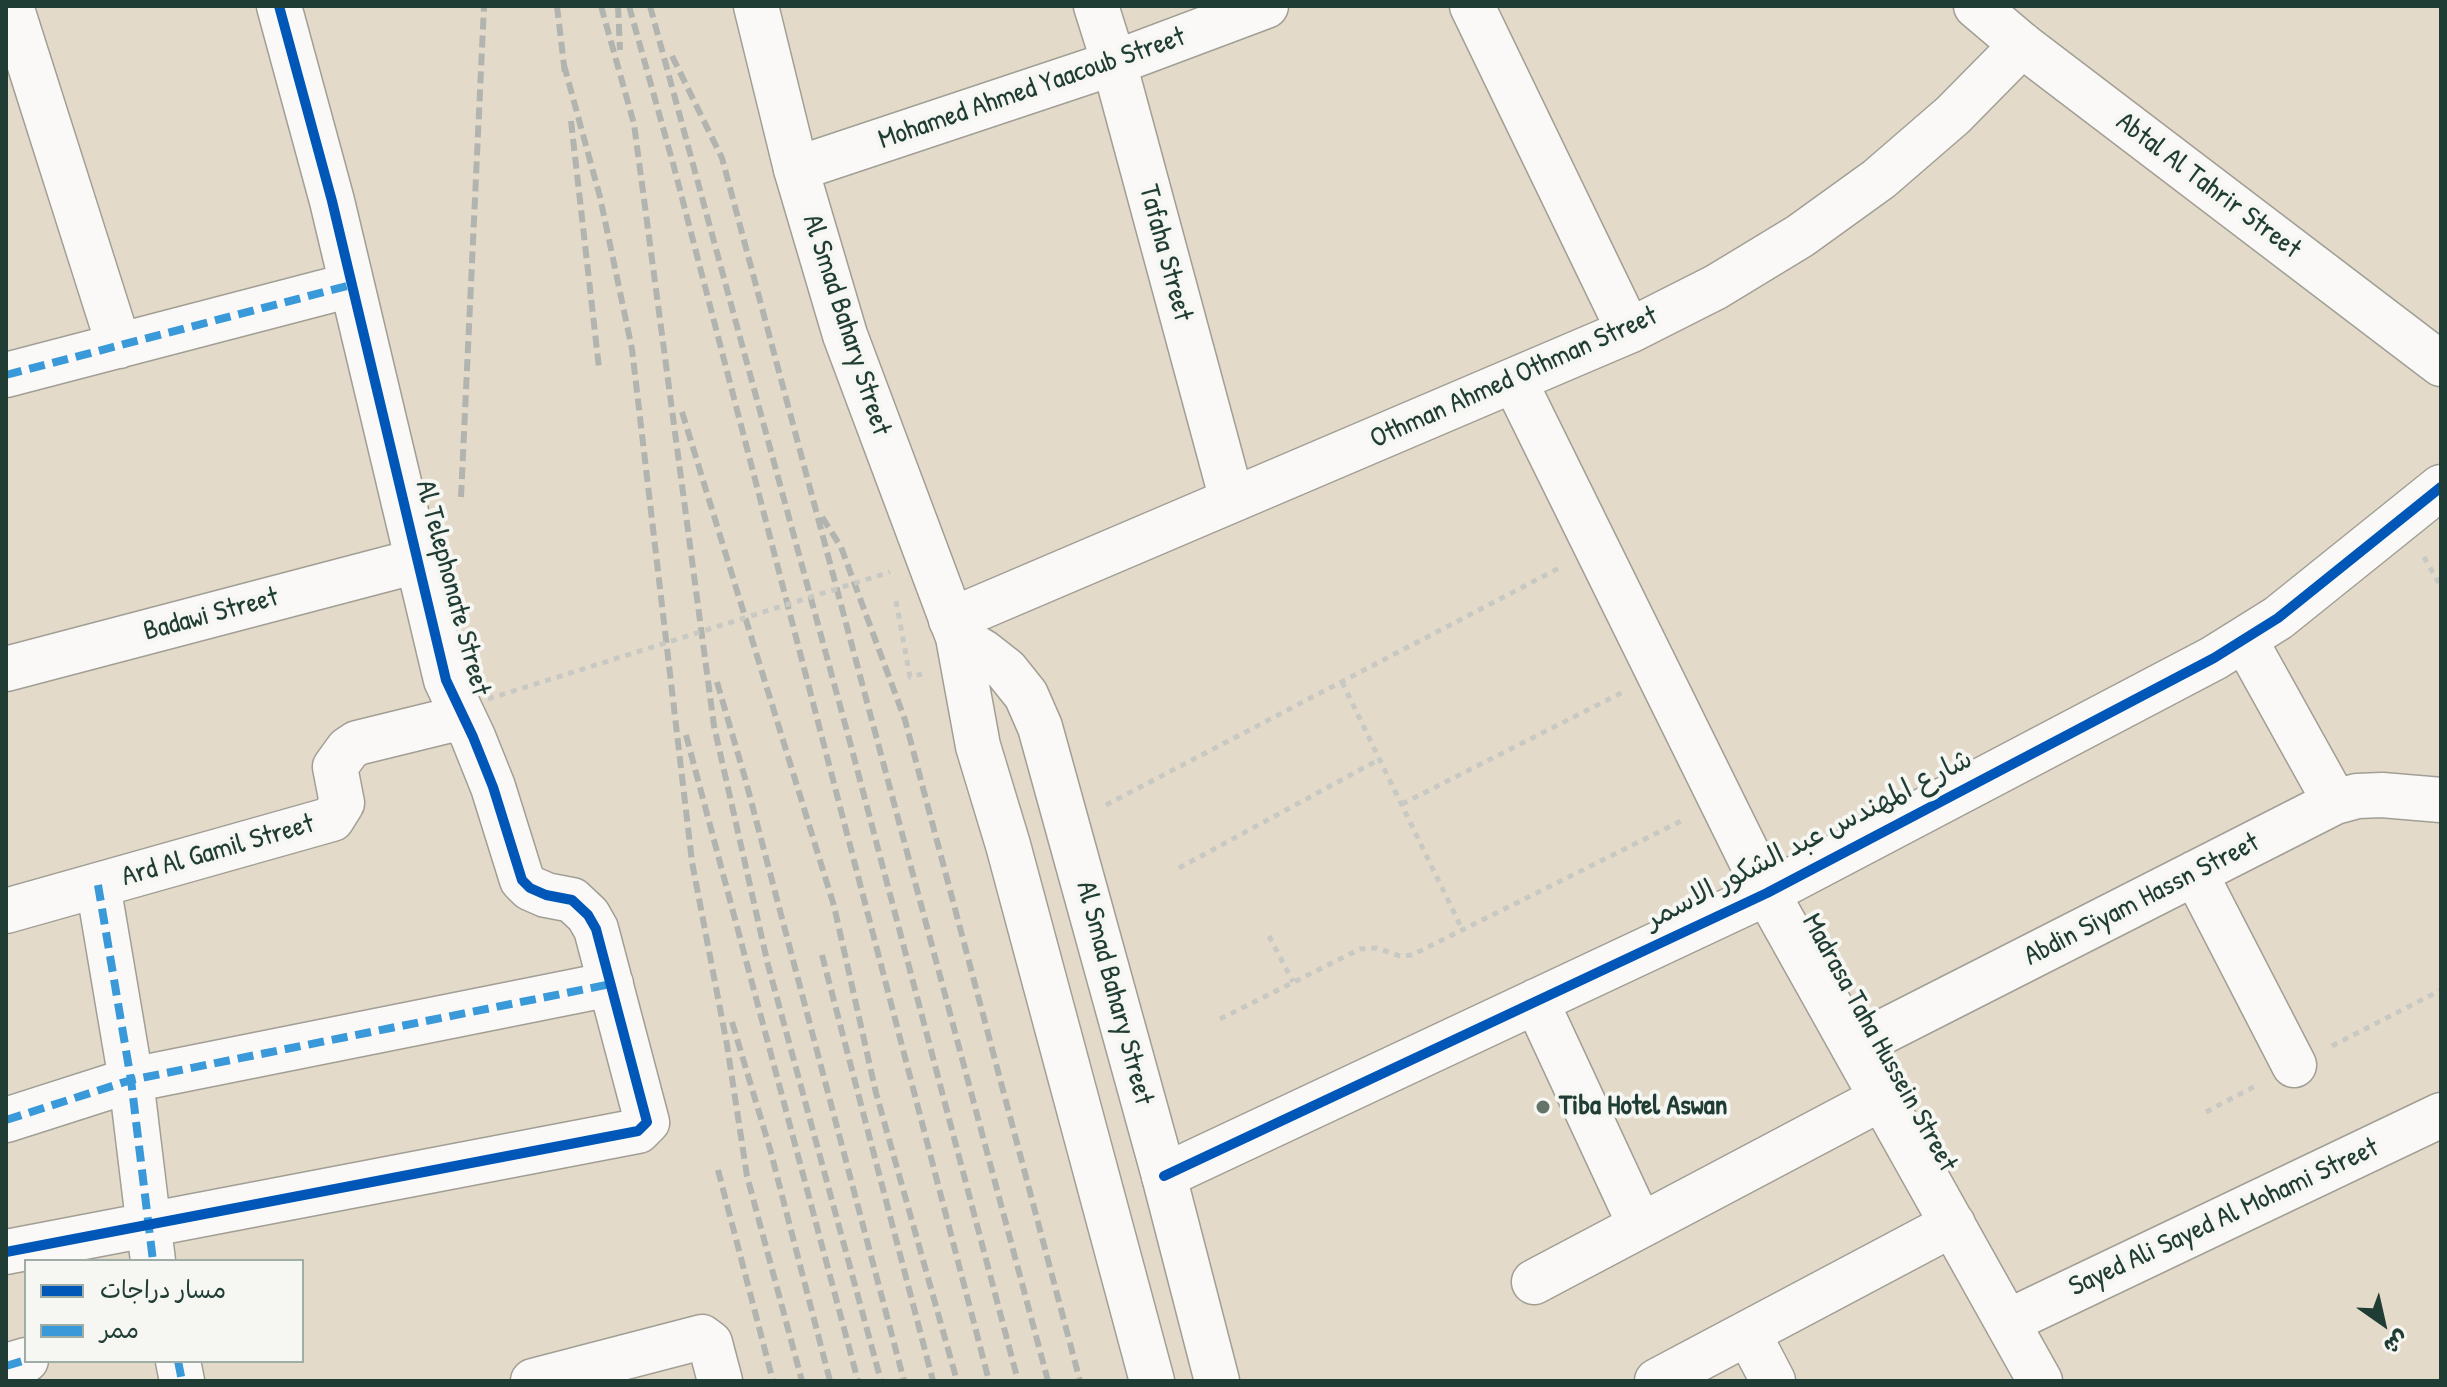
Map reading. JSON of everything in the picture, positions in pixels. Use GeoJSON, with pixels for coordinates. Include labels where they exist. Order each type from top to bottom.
{"type":"FeatureCollection","features":[{"type":"Feature","properties":{"kind":"street"},"geometry":{"type":"LineString","coordinates":[[11,6],[119,346]]}},
{"type":"Feature","properties":{"kind":"street","name":"Al Telephonate Street"},"geometry":{"type":"LineString","coordinates":[[150,1243],[638,1131],[646,1126],[647,1117],[596,929],[588,915],[572,900],[546,895],[522,880],[493,787],[475,708],[446,680],[332,201],[279,6]]}},
{"type":"Feature","properties":{"kind":"street","name":"Al Smad Bahary Street"},"geometry":{"type":"LineString","coordinates":[[756,6],[796,169],[845,335],[954,628],[978,746],[1008,845],[1152,1381]]}},
{"type":"Feature","properties":{"kind":"street","name":"Tafaha Street"},"geometry":{"type":"LineString","coordinates":[[1096,6],[1232,500]]}},
{"type":"Feature","properties":{"kind":"street","name":"Mohamed Ahmed Yaacoub Street"},"geometry":{"type":"LineString","coordinates":[[796,169],[1114,63],[1266,6]]}},
{"type":"Feature","properties":{"kind":"street"},"geometry":{"type":"LineString","coordinates":[[1472,6],[1629,331]]}},
{"type":"Feature","properties":{"kind":"street","name":"Abtal Al Tahrir Street"},"geometry":{"type":"LineString","coordinates":[[1976,6],[2022,45],[2441,364]]}},
{"type":"Feature","properties":{"kind":"street","name":"Othman Ahmed Othman Street"},"geometry":{"type":"LineString","coordinates":[[954,628],[1232,500],[1629,331],[1716,287],[1800,236],[1879,179],[1953,115],[2022,45]]}},
{"type":"Feature","properties":{"kind":"street"},"geometry":{"type":"LineString","coordinates":[[6,375],[351,285]]}},
{"type":"Feature","properties":{"kind":"street","name":"Madrasa Taha Hussein Street"},"geometry":{"type":"LineString","coordinates":[[1514,380],[1767,893],[2040,1381]]}},
{"type":"Feature","properties":{"kind":"street","name":"شارع المهندس عبد الشكور الاسمر"},"geometry":{"type":"LineString","coordinates":[[1164,1176],[1767,893],[2245,640],[2278,618],[2441,487]]}},
{"type":"Feature","properties":{"kind":"street","name":"Badawi Street"},"geometry":{"type":"LineString","coordinates":[[6,669],[417,561]]}},
{"type":"Feature","properties":{"kind":"street","name":"Al Smad Bahary Street"},"geometry":{"type":"LineString","coordinates":[[954,628],[1006,670],[1026,695],[1040,727],[1217,1381]]}},
{"type":"Feature","properties":{"kind":"street"},"geometry":{"type":"LineString","coordinates":[[2245,640],[2335,802]]}},
{"type":"Feature","properties":{"kind":"street","name":"Ard Al Gamil Street"},"geometry":{"type":"LineString","coordinates":[[6,911],[332,819],[342,803],[335,767],[348,749],[357,743],[475,708]]}},
{"type":"Feature","properties":{"kind":"street","name":"Abdin Siyam Hassn Street"},"geometry":{"type":"LineString","coordinates":[[1853,1047],[2335,802],[2357,796],[2382,795],[2441,800]]}},
{"type":"Feature","properties":{"kind":"street"},"geometry":{"type":"LineString","coordinates":[[2195,873],[2294,1065]]}},
{"type":"Feature","properties":{"kind":"street"},"geometry":{"type":"LineString","coordinates":[[6,1252],[150,1243],[131,1080],[98,885]]}},
{"type":"Feature","properties":{"kind":"street"},"geometry":{"type":"LineString","coordinates":[[6,1120],[131,1080],[611,984]]}},
{"type":"Feature","properties":{"kind":"street"},"geometry":{"type":"LineString","coordinates":[[1536,1001],[1640,1225]]}},
{"type":"Feature","properties":{"kind":"street"},"geometry":{"type":"LineString","coordinates":[[1534,1282],[1882,1098]]}},
{"type":"Feature","properties":{"kind":"street","name":"Sayed Ali Sayed Al Mohami Street"},"geometry":{"type":"LineString","coordinates":[[2007,1322],[2441,1115]]}},
{"type":"Feature","properties":{"kind":"street"},"geometry":{"type":"LineString","coordinates":[[1657,1381],[1953,1224]]}},
{"type":"Feature","properties":{"kind":"street"},"geometry":{"type":"LineString","coordinates":[[1748,1333],[1773,1381]]}},
{"type":"Feature","properties":{"kind":"street"},"geometry":{"type":"LineString","coordinates":[[533,1381],[702,1337],[710,1343],[720,1381]]}},
{"type":"Feature","properties":{"kind":"path"},"geometry":{"type":"LineString","coordinates":[[1068,825],[1597,548]]}},
{"type":"Feature","properties":{"kind":"path"},"geometry":{"type":"LineString","coordinates":[[475,708],[890,572],[910,677]]}},
{"type":"Feature","properties":{"kind":"path"},"geometry":{"type":"LineString","coordinates":[[1402,804],[1659,673]]}},
{"type":"Feature","properties":{"kind":"path"},"geometry":{"type":"LineString","coordinates":[[1342,682],[1462,929]]}},
{"type":"Feature","properties":{"kind":"path"},"geometry":{"type":"LineString","coordinates":[[1179,868],[1380,759]]}},
{"type":"Feature","properties":{"kind":"path"},"geometry":{"type":"LineString","coordinates":[[1220,1019],[1360,949],[1377,948],[1400,956],[1412,955],[1722,801]]}},
{"type":"Feature","properties":{"kind":"path"},"geometry":{"type":"LineString","coordinates":[[1269,936],[1293,982]]}},
{"type":"Feature","properties":{"kind":"railway"},"geometry":{"type":"LineString","coordinates":[[461,497],[484,6]]}},
{"type":"Feature","properties":{"kind":"railway"},"geometry":{"type":"LineString","coordinates":[[557,6],[565,74]]}},
{"type":"Feature","properties":{"kind":"railway"},"geometry":{"type":"LineString","coordinates":[[601,6],[634,124],[714,726],[768,965],[881,1381]]}},
{"type":"Feature","properties":{"kind":"railway"},"geometry":{"type":"LineString","coordinates":[[618,6],[620,50]]}},
{"type":"Feature","properties":{"kind":"railway"},"geometry":{"type":"LineString","coordinates":[[629,6],[674,167],[989,1381]]}},
{"type":"Feature","properties":{"kind":"railway"},"geometry":{"type":"LineString","coordinates":[[650,6],[851,746],[1018,1381]]}},
{"type":"Feature","properties":{"kind":"railway"},"geometry":{"type":"LineString","coordinates":[[672,56],[722,158],[1048,1381]]}},
{"type":"Feature","properties":{"kind":"railway"},"geometry":{"type":"LineString","coordinates":[[564,65],[600,197],[632,349],[692,862],[727,1045],[747,1176],[802,1381]]}},
{"type":"Feature","properties":{"kind":"railway"},"geometry":{"type":"LineString","coordinates":[[571,121],[599,368]]}},
{"type":"Feature","properties":{"kind":"railway"},"geometry":{"type":"LineString","coordinates":[[682,412],[834,906],[876,1093],[957,1381]]}},
{"type":"Feature","properties":{"kind":"railway"},"geometry":{"type":"LineString","coordinates":[[822,517],[841,547],[905,720],[1080,1381]]}},
{"type":"Feature","properties":{"kind":"railway"},"geometry":{"type":"LineString","coordinates":[[717,682],[904,1381]]}},
{"type":"Feature","properties":{"kind":"railway"},"geometry":{"type":"LineString","coordinates":[[686,735],[858,1381]]}},
{"type":"Feature","properties":{"kind":"railway"},"geometry":{"type":"LineString","coordinates":[[822,955],[933,1381]]}},
{"type":"Feature","properties":{"kind":"railway"},"geometry":{"type":"LineString","coordinates":[[732,1022],[770,1149],[830,1381]]}},
{"type":"Feature","properties":{"kind":"railway"},"geometry":{"type":"LineString","coordinates":[[718,1170],[773,1381]]}},
{"type":"Feature","properties":{"kind":"marked path"},"geometry":{"type":"LineString","coordinates":[[6,375],[351,285]]}},
{"type":"Feature","properties":{"kind":"marked path"},"geometry":{"type":"LineString","coordinates":[[98,885],[131,1080],[153,1259]]}},
{"type":"Feature","properties":{"kind":"marked path"},"geometry":{"type":"LineString","coordinates":[[6,1120],[131,1080],[611,984]]}},
{"type":"Feature","properties":{"kind":"marked path"},"geometry":{"type":"LineString","coordinates":[[6,1366],[24,1361]]}},
{"type":"Feature","properties":{"kind":"marked path"},"geometry":{"type":"LineString","coordinates":[[178,1363],[182,1381]]}},
{"type":"Feature","properties":{"kind":"cycle path"},"geometry":{"type":"LineString","coordinates":[[6,1252],[638,1131],[647,1122],[596,929],[588,915],[572,900],[546,895],[530,888],[522,880],[493,787],[446,680],[332,201],[279,6]]}},
{"type":"Feature","properties":{"kind":"cycle path"},"geometry":{"type":"LineString","coordinates":[[1164,1176],[1767,893],[2214,658],[2278,618],[2441,487]]}},
{"type":"Feature","properties":{"kind":"place","name":"Tiba Hotel Aswan"},"geometry":{"type":"Point","coordinates":[1543,1107]}}]}
